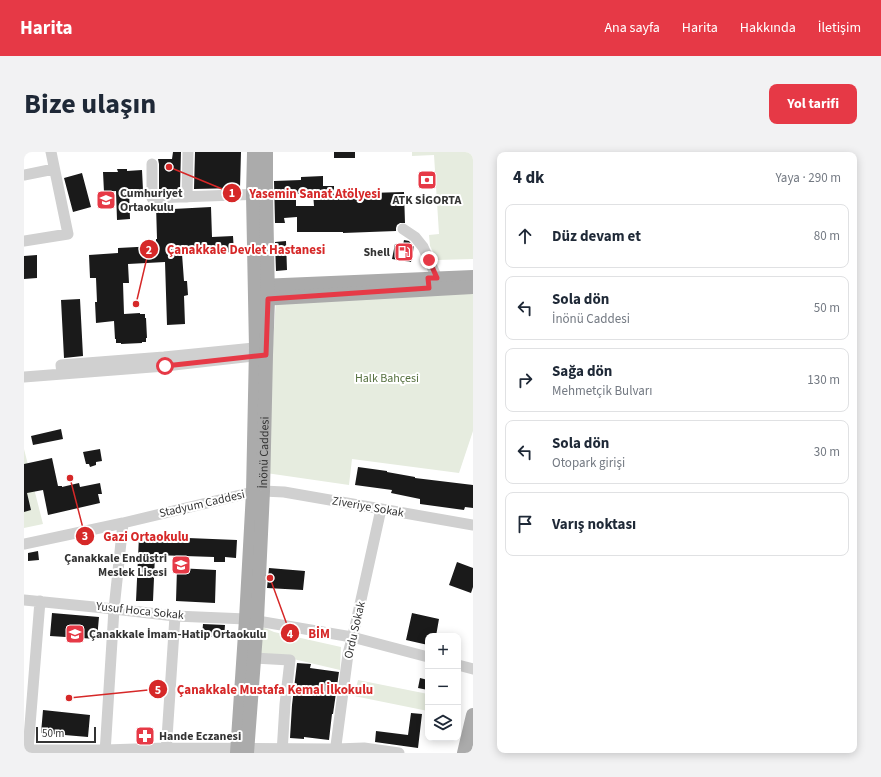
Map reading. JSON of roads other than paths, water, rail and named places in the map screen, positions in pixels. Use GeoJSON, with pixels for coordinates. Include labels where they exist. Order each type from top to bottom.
{"type":"FeatureCollection","features":[{"type":"Feature","properties":{"kind":"main road","name":"İnönü Caddesi"},"geometry":{"type":"LineString","coordinates":[[242,751],[258,492],[261,351],[259,194],[254,152]]}},
{"type":"Feature","properties":{"kind":"main road","name":"İnönü Caddesi"},"geometry":{"type":"LineString","coordinates":[[259,194],[266,152]]}},
{"type":"Feature","properties":{"kind":"main road"},"geometry":{"type":"LineString","coordinates":[[261,292],[437,282],[473,277]]}},
{"type":"Feature","properties":{"kind":"main road"},"geometry":{"type":"LineString","coordinates":[[437,282],[473,286]]}},
{"type":"Feature","properties":{"kind":"main road","name":"İnönü Caddesi"},"geometry":{"type":"LineString","coordinates":[[242,751],[253,658],[251,620]]}},
{"type":"Feature","properties":{"kind":"main road"},"geometry":{"type":"LineString","coordinates":[[464,753],[473,715]]}},
{"type":"Feature","properties":{"kind":"street"},"geometry":{"type":"LineString","coordinates":[[24,241],[68,234],[50,152]]}},
{"type":"Feature","properties":{"kind":"street"},"geometry":{"type":"LineString","coordinates":[[187,197],[188,152]]}},
{"type":"Feature","properties":{"kind":"street"},"geometry":{"type":"LineString","coordinates":[[152,164],[152,198],[259,194]]}},
{"type":"Feature","properties":{"kind":"street"},"geometry":{"type":"LineString","coordinates":[[24,175],[54,169]]}},
{"type":"Feature","properties":{"kind":"street"},"geometry":{"type":"LineString","coordinates":[[403,229],[415,238],[423,247],[437,282]]}},
{"type":"Feature","properties":{"kind":"street"},"geometry":{"type":"LineString","coordinates":[[24,377],[62,374],[61,365],[261,351]]}},
{"type":"Feature","properties":{"kind":"street","name":"Ziveriye Sokak"},"geometry":{"type":"LineString","coordinates":[[258,492],[284,492],[473,525]]}},
{"type":"Feature","properties":{"kind":"street","name":"Stadyum Caddesi"},"geometry":{"type":"LineString","coordinates":[[24,544],[258,492]]}},
{"type":"Feature","properties":{"kind":"street","name":"Ordu Sokak"},"geometry":{"type":"LineString","coordinates":[[335,751],[348,654],[356,627],[381,509]]}},
{"type":"Feature","properties":{"kind":"street"},"geometry":{"type":"LineString","coordinates":[[105,752],[114,608],[123,523]]}},
{"type":"Feature","properties":{"kind":"street","name":"Yusuf Hoca Sokak"},"geometry":{"type":"LineString","coordinates":[[24,600],[114,608],[175,616],[251,620],[352,637],[425,656]]}},
{"type":"Feature","properties":{"kind":"street"},"geometry":{"type":"LineString","coordinates":[[40,601],[26,750],[105,752],[166,750],[335,751],[364,748],[399,753]]}},
{"type":"Feature","properties":{"kind":"street"},"geometry":{"type":"LineString","coordinates":[[166,750],[175,616]]}},
{"type":"Feature","properties":{"kind":"street"},"geometry":{"type":"LineString","coordinates":[[253,658],[290,660],[282,751]]}},
{"type":"Feature","properties":{"kind":"street"},"geometry":{"type":"LineString","coordinates":[[461,666],[473,669]]}},
{"type":"Feature","properties":{"kind":"place","name":"Yasemin Sanat Atölyesi"},"geometry":{"type":"Point","coordinates":[169,167]}},
{"type":"Feature","properties":{"kind":"place","name":"ATK SİGORTA"},"geometry":{"type":"Point","coordinates":[427,180]}},
{"type":"Feature","properties":{"kind":"place","name":"Cumhuriyet Ortaokulu"},"geometry":{"type":"Point","coordinates":[106,200]}},
{"type":"Feature","properties":{"kind":"place","name":"Shell"},"geometry":{"type":"Point","coordinates":[404,252]}},
{"type":"Feature","properties":{"kind":"place","name":"Çanakkale Devlet Hastanesi"},"geometry":{"type":"Point","coordinates":[136,304]}},
{"type":"Feature","properties":{"kind":"place","name":"Gazi Ortaokulu"},"geometry":{"type":"Point","coordinates":[70,478]}},
{"type":"Feature","properties":{"kind":"place","name":"Çanakkale Endüstri Meslek Lisesi"},"geometry":{"type":"Point","coordinates":[181,565]}},
{"type":"Feature","properties":{"kind":"place","name":"BİM"},"geometry":{"type":"Point","coordinates":[270,578]}},
{"type":"Feature","properties":{"kind":"place","name":"Çanakkale İmam-Hatip Ortaokulu"},"geometry":{"type":"Point","coordinates":[75,634]}},
{"type":"Feature","properties":{"kind":"place","name":"Çanakkale Mustafa Kemal İlkokulu"},"geometry":{"type":"Point","coordinates":[69,698]}},
{"type":"Feature","properties":{"kind":"place","name":"Hande Eczanesi"},"geometry":{"type":"Point","coordinates":[145,736]}},
{"type":"Feature","properties":{"kind":"park label","name":"Halk Bahçesi"},"geometry":{"type":"Point","coordinates":[387,378]}}]}
